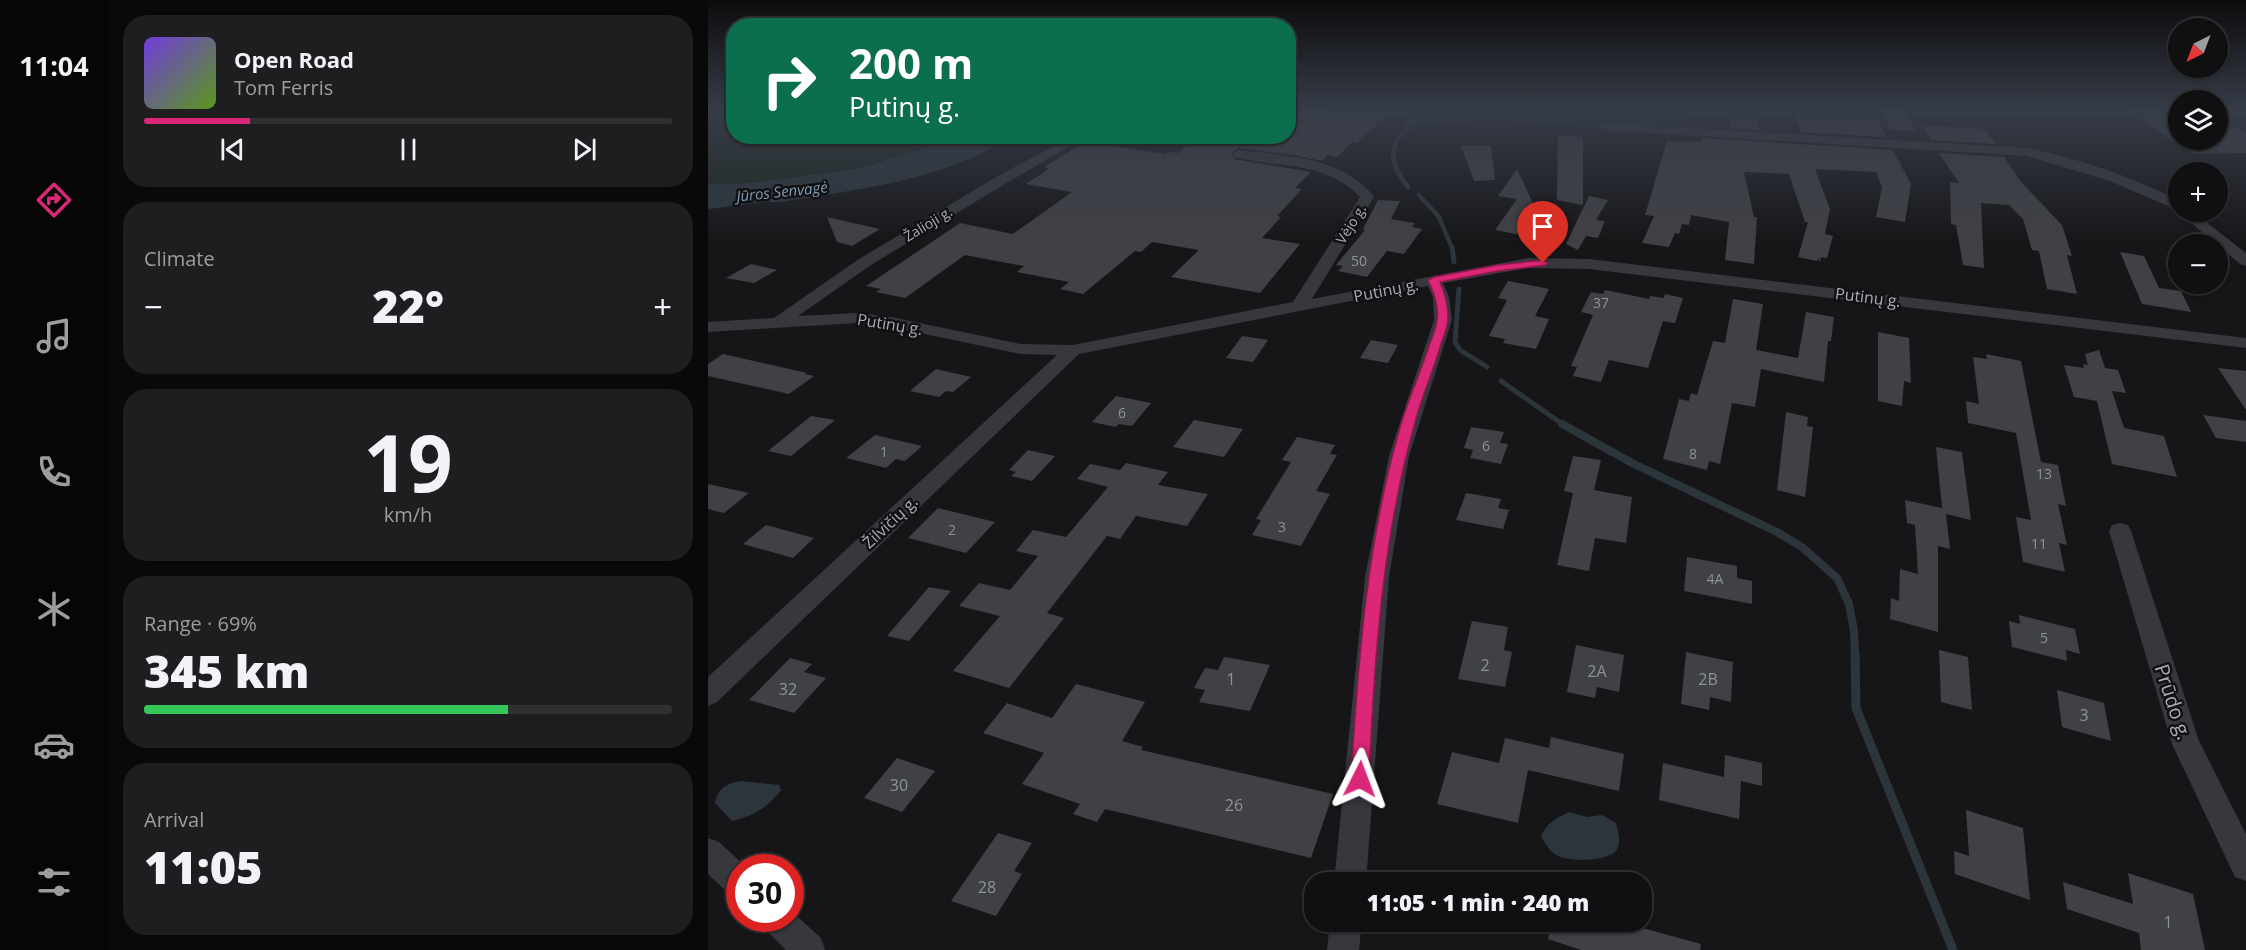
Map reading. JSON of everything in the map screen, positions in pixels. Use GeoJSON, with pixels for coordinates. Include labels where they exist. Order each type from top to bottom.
{"type":"FeatureCollection","features":[{"type":"Feature","properties":{"kind":"street","name":"Žalioji g."},"geometry":{"type":"LineString","coordinates":[[780,321],[865,262],[1003,178],[1048,154]]}},
{"type":"Feature","properties":{"kind":"street","name":"Vėjo g."},"geometry":{"type":"LineString","coordinates":[[1241,154],[1320,168],[1359,187],[1367,198],[1298,308]]}},
{"type":"Feature","properties":{"kind":"street"},"geometry":{"type":"LineString","coordinates":[[2039,154],[2134,186],[2168,200]]}},
{"type":"Feature","properties":{"kind":"street"},"geometry":{"type":"LineString","coordinates":[[2197,222],[2246,261]]}},
{"type":"Feature","properties":{"kind":"street","name":"Putinų g."},"geometry":{"type":"LineString","coordinates":[[708,327],[857,318],[891,322],[1021,349],[1073,350],[1528,263],[1589,264],[2246,343]]}},
{"type":"Feature","properties":{"kind":"street"},"geometry":{"type":"LineString","coordinates":[[1351,872],[1377,577],[1399,456],[1443,320],[1441,297],[1434,280]]}},
{"type":"Feature","properties":{"kind":"street","name":"Žilvičių g."},"geometry":{"type":"LineString","coordinates":[[708,694],[1073,350]]}},
{"type":"Feature","properties":{"kind":"street","name":"Prūdo g."},"geometry":{"type":"LineString","coordinates":[[2120,531],[2186,744],[2246,866]]}},
{"type":"Feature","properties":{"kind":"street"},"geometry":{"type":"LineString","coordinates":[[708,853],[726,870]]}},
{"type":"Feature","properties":{"kind":"street"},"geometry":{"type":"LineString","coordinates":[[790,932],[809,950]]}},
{"type":"Feature","properties":{"kind":"street"},"geometry":{"type":"LineString","coordinates":[[1343,950],[1345,932]]}},
{"type":"Feature","properties":{"kind":"shaded area"},"geometry":{"type":"Polygon","coordinates":[[[708,154],[901,154],[863,166],[791,178],[739,184],[708,184],[708,154]]]}},
{"type":"Feature","properties":{"kind":"water","name":"Jūros Senvagė"},"geometry":{"type":"Polygon","coordinates":[[[903,154],[979,154],[957,164],[899,181],[781,202],[708,209],[708,184],[739,184],[863,167],[903,154]]]}},
{"type":"Feature","properties":{"kind":"water"},"geometry":{"type":"Polygon","coordinates":[[[741,781],[779,785],[781,790],[771,802],[759,810],[747,817],[732,821],[715,803],[718,794],[724,788],[731,783],[741,781]]]}},
{"type":"Feature","properties":{"kind":"water"},"geometry":{"type":"Polygon","coordinates":[[[1569,812],[1587,817],[1602,815],[1616,823],[1619,841],[1616,851],[1611,855],[1587,860],[1569,859],[1553,853],[1541,836],[1552,821],[1569,812]]]}},
{"type":"Feature","properties":{"kind":"building"},"geometry":{"type":"Polygon","coordinates":[[[1065,154],[1232,154],[1234,159],[1311,172],[1295,188],[1302,189],[1277,216],[1281,217],[1262,238],[1300,244],[1260,293],[1171,277],[1199,250],[1152,242],[1141,252],[1135,251],[1083,294],[1060,289],[1069,282],[1017,272],[1024,266],[965,255],[905,298],[876,292],[881,289],[866,286],[960,223],[1013,234],[1072,192],[1026,184],[1050,168],[1044,167],[1065,154]]]}},
{"type":"Feature","properties":{"kind":"building"},"geometry":{"type":"Polygon","coordinates":[[[1289,154],[1340,154],[1337,157],[1327,155],[1322,161],[1289,154]]]}},
{"type":"Feature","properties":{"kind":"building"},"geometry":{"type":"Polygon","coordinates":[[[1464,154],[1492,154],[1495,180],[1474,181],[1464,154]]]}},
{"type":"Feature","properties":{"kind":"building"},"geometry":{"type":"Polygon","coordinates":[[[1558,154],[1583,154],[1583,205],[1557,200],[1558,154]]]}},
{"type":"Feature","properties":{"kind":"building"},"geometry":{"type":"Polygon","coordinates":[[[1663,154],[1895,154],[1911,184],[1905,222],[1876,217],[1882,187],[1876,172],[1815,169],[1830,209],[1825,234],[1833,236],[1827,258],[1821,257],[1820,262],[1818,258],[1817,261],[1798,257],[1808,222],[1805,222],[1789,174],[1744,172],[1754,217],[1757,217],[1754,264],[1725,260],[1729,222],[1691,215],[1689,225],[1682,224],[1679,234],[1675,233],[1669,247],[1642,243],[1654,216],[1645,215],[1663,154]]]}},
{"type":"Feature","properties":{"kind":"building"},"geometry":{"type":"Polygon","coordinates":[[[1940,154],[2004,157],[2021,182],[2062,225],[2072,256],[2067,255],[2077,294],[2047,289],[2039,251],[2032,250],[2023,219],[2009,205],[1981,203],[1984,268],[1963,265],[1956,225],[1951,224],[1950,182],[1959,183],[1940,154]]]}},
{"type":"Feature","properties":{"kind":"building"},"geometry":{"type":"Polygon","coordinates":[[[1517,169],[1537,212],[1521,235],[1495,230],[1517,199],[1498,196],[1517,169]]]}},
{"type":"Feature","properties":{"kind":"building"},"geometry":{"type":"Polygon","coordinates":[[[1589,196],[1608,200],[1596,220],[1605,221],[1598,238],[1586,236],[1578,250],[1566,244],[1589,196]]]}},
{"type":"Feature","properties":{"kind":"building"},"geometry":{"type":"Polygon","coordinates":[[[1378,200],[1400,201],[1391,219],[1415,223],[1412,227],[1422,229],[1404,254],[1387,251],[1367,277],[1338,271],[1343,266],[1336,265],[1365,230],[1363,229],[1378,200]]]}},
{"type":"Feature","properties":{"kind":"building"},"geometry":{"type":"Polygon","coordinates":[[[827,217],[880,229],[852,246],[837,242],[827,217]]]}},
{"type":"Feature","properties":{"kind":"building"},"geometry":{"type":"Polygon","coordinates":[[[2120,252],[2144,256],[2159,288],[2168,289],[2168,294],[2182,294],[2191,312],[2142,304],[2120,252]]]}},
{"type":"Feature","properties":{"kind":"building"},"geometry":{"type":"Polygon","coordinates":[[[751,264],[777,270],[754,283],[726,278],[751,264]]]}},
{"type":"Feature","properties":{"kind":"building"},"geometry":{"type":"Polygon","coordinates":[[[1508,281],[1549,289],[1535,316],[1549,319],[1536,349],[1503,343],[1505,339],[1489,336],[1507,300],[1498,298],[1508,281]]]}},
{"type":"Feature","properties":{"kind":"building"},"geometry":{"type":"Polygon","coordinates":[[[1605,290],[1649,299],[1650,296],[1664,298],[1665,294],[1683,298],[1675,323],[1663,321],[1648,368],[1609,360],[1601,382],[1573,376],[1577,367],[1571,366],[1593,315],[1581,312],[1591,292],[1603,294],[1605,290]]]}},
{"type":"Feature","properties":{"kind":"building"},"geometry":{"type":"Polygon","coordinates":[[[1733,299],[1763,304],[1756,350],[1798,358],[1806,312],[1834,317],[1831,341],[1828,341],[1824,382],[1761,369],[1755,407],[1732,403],[1720,464],[1709,461],[1707,470],[1663,459],[1679,399],[1689,401],[1691,393],[1697,395],[1713,341],[1725,343],[1733,299]]]}},
{"type":"Feature","properties":{"kind":"building"},"geometry":{"type":"Polygon","coordinates":[[[1878,332],[1909,338],[1911,383],[1904,381],[1902,406],[1878,401],[1878,332]]]}},
{"type":"Feature","properties":{"kind":"building"},"geometry":{"type":"Polygon","coordinates":[[[1242,336],[1268,340],[1253,362],[1226,358],[1242,336]]]}},
{"type":"Feature","properties":{"kind":"building"},"geometry":{"type":"Polygon","coordinates":[[[1371,340],[1398,345],[1388,363],[1360,358],[1371,340]]]}},
{"type":"Feature","properties":{"kind":"building"},"geometry":{"type":"Polygon","coordinates":[[[2099,350],[2105,368],[2118,370],[2126,393],[2112,391],[2124,428],[2164,436],[2177,477],[2112,464],[2097,401],[2074,397],[2064,365],[2084,368],[2083,364],[2088,365],[2085,354],[2099,350]]]}},
{"type":"Feature","properties":{"kind":"building"},"geometry":{"type":"Polygon","coordinates":[[[723,354],[814,376],[789,394],[708,376],[708,364],[723,354]]]}},
{"type":"Feature","properties":{"kind":"building"},"geometry":{"type":"Polygon","coordinates":[[[1986,354],[2021,361],[2041,462],[2058,465],[2066,506],[2058,504],[2067,545],[2059,543],[2065,572],[2023,562],[2016,517],[2031,520],[2016,433],[1968,423],[1966,401],[1979,404],[1973,357],[1987,359],[1986,354]]]}},
{"type":"Feature","properties":{"kind":"building"},"geometry":{"type":"Polygon","coordinates":[[[2218,368],[2246,371],[2246,410],[2218,368]]]}},
{"type":"Feature","properties":{"kind":"building"},"geometry":{"type":"Polygon","coordinates":[[[936,369],[971,377],[953,392],[946,391],[939,397],[910,391],[936,369]]]}},
{"type":"Feature","properties":{"kind":"building"},"geometry":{"type":"Polygon","coordinates":[[[1116,396],[1151,403],[1132,426],[1119,424],[1116,427],[1092,422],[1116,396]]]}},
{"type":"Feature","properties":{"kind":"building"},"geometry":{"type":"Polygon","coordinates":[[[1786,412],[1808,417],[1807,426],[1813,427],[1805,497],[1777,490],[1786,412]]]}},
{"type":"Feature","properties":{"kind":"building"},"geometry":{"type":"Polygon","coordinates":[[[2203,415],[2246,421],[2246,442],[2216,438],[2203,415]]]}},
{"type":"Feature","properties":{"kind":"building"},"geometry":{"type":"Polygon","coordinates":[[[811,416],[835,420],[791,456],[768,451],[811,416]]]}},
{"type":"Feature","properties":{"kind":"building"},"geometry":{"type":"Polygon","coordinates":[[[1194,420],[1243,429],[1224,457],[1173,447],[1194,420]]]}},
{"type":"Feature","properties":{"kind":"building"},"geometry":{"type":"Polygon","coordinates":[[[1471,427],[1504,432],[1500,443],[1508,444],[1501,464],[1470,458],[1473,450],[1464,448],[1471,427]]]}},
{"type":"Feature","properties":{"kind":"building"},"geometry":{"type":"Polygon","coordinates":[[[875,435],[922,446],[905,461],[896,459],[886,468],[846,458],[875,435]]]}},
{"type":"Feature","properties":{"kind":"building"},"geometry":{"type":"Polygon","coordinates":[[[1297,437],[1335,445],[1330,454],[1337,455],[1316,491],[1330,494],[1301,546],[1252,535],[1261,520],[1256,519],[1291,462],[1282,460],[1297,437]]]}},
{"type":"Feature","properties":{"kind":"building"},"geometry":{"type":"Polygon","coordinates":[[[1936,447],[1962,452],[1971,520],[1946,514],[1950,549],[1938,546],[1938,632],[1890,619],[1891,598],[1899,601],[1900,569],[1918,574],[1915,525],[1907,523],[1905,500],[1942,508],[1936,447]]]}},
{"type":"Feature","properties":{"kind":"building"},"geometry":{"type":"Polygon","coordinates":[[[1028,450],[1055,456],[1032,481],[1011,476],[1016,472],[1009,470],[1028,450]]]}},
{"type":"Feature","properties":{"kind":"building"},"geometry":{"type":"Polygon","coordinates":[[[1573,456],[1601,460],[1594,490],[1632,497],[1626,543],[1595,538],[1589,571],[1557,565],[1573,493],[1564,491],[1573,456]]]}},
{"type":"Feature","properties":{"kind":"building"},"geometry":{"type":"Polygon","coordinates":[[[1126,463],[1168,472],[1158,485],[1208,494],[1187,526],[1136,516],[1120,539],[1107,536],[1047,613],[1064,618],[1009,688],[953,671],[1000,616],[959,606],[979,583],[1010,590],[1038,556],[1016,551],[1033,530],[1066,537],[1108,487],[1077,479],[1090,464],[1120,470],[1126,463]]]}},
{"type":"Feature","properties":{"kind":"building"},"geometry":{"type":"Polygon","coordinates":[[[708,484],[749,493],[724,513],[708,509],[708,484]]]}},
{"type":"Feature","properties":{"kind":"building"},"geometry":{"type":"Polygon","coordinates":[[[1466,493],[1501,499],[1498,508],[1509,510],[1503,529],[1456,520],[1466,493]]]}},
{"type":"Feature","properties":{"kind":"building"},"geometry":{"type":"Polygon","coordinates":[[[938,508],[995,522],[966,553],[908,538],[938,508]]]}},
{"type":"Feature","properties":{"kind":"building"},"geometry":{"type":"Polygon","coordinates":[[[766,525],[814,538],[793,558],[743,544],[766,525]]]}},
{"type":"Feature","properties":{"kind":"building"},"geometry":{"type":"Polygon","coordinates":[[[1687,557],[1737,566],[1737,578],[1752,581],[1752,604],[1684,591],[1687,557]]]}},
{"type":"Feature","properties":{"kind":"building"},"geometry":{"type":"Polygon","coordinates":[[[929,587],[951,591],[909,641],[887,636],[929,587]]]}},
{"type":"Feature","properties":{"kind":"building"},"geometry":{"type":"Polygon","coordinates":[[[2019,615],[2075,629],[2080,654],[2066,650],[2067,661],[2012,647],[2009,621],[2020,624],[2019,615]]]}},
{"type":"Feature","properties":{"kind":"building"},"geometry":{"type":"Polygon","coordinates":[[[1472,621],[1508,627],[1504,650],[1512,652],[1505,687],[1458,679],[1472,621]]]}},
{"type":"Feature","properties":{"kind":"building"},"geometry":{"type":"Polygon","coordinates":[[[1576,645],[1624,655],[1619,692],[1597,687],[1595,698],[1567,692],[1576,645]]]}},
{"type":"Feature","properties":{"kind":"building"},"geometry":{"type":"Polygon","coordinates":[[[1939,650],[1968,657],[1972,710],[1941,702],[1939,650]]]}},
{"type":"Feature","properties":{"kind":"building"},"geometry":{"type":"Polygon","coordinates":[[[1686,652],[1733,662],[1731,702],[1710,697],[1709,710],[1681,704],[1686,652]]]}},
{"type":"Feature","properties":{"kind":"building"},"geometry":{"type":"Polygon","coordinates":[[[1224,657],[1270,665],[1250,711],[1199,702],[1205,690],[1194,688],[1205,668],[1218,670],[1224,657]]]}},
{"type":"Feature","properties":{"kind":"building"},"geometry":{"type":"Polygon","coordinates":[[[790,658],[812,664],[804,672],[826,678],[794,713],[749,700],[790,658]]]}},
{"type":"Feature","properties":{"kind":"building"},"geometry":{"type":"Polygon","coordinates":[[[1076,684],[1145,702],[1122,741],[1143,747],[1141,750],[1333,794],[1311,858],[1105,809],[1097,822],[1073,814],[1080,804],[1022,784],[1044,753],[983,733],[1007,703],[1052,718],[1076,684]]]}},
{"type":"Feature","properties":{"kind":"building"},"geometry":{"type":"Polygon","coordinates":[[[2057,690],[2104,703],[2111,741],[2062,727],[2057,690]]]}},
{"type":"Feature","properties":{"kind":"building"},"geometry":{"type":"Polygon","coordinates":[[[1551,737],[1624,754],[1619,791],[1528,770],[1518,823],[1437,804],[1452,752],[1499,763],[1505,738],[1549,748],[1551,737]]]}},
{"type":"Feature","properties":{"kind":"building"},"geometry":{"type":"Polygon","coordinates":[[[1725,755],[1762,763],[1762,786],[1741,781],[1739,819],[1659,800],[1663,763],[1724,777],[1725,755]]]}},
{"type":"Feature","properties":{"kind":"building"},"geometry":{"type":"Polygon","coordinates":[[[897,758],[935,771],[902,812],[864,798],[897,758]]]}},
{"type":"Feature","properties":{"kind":"building"},"geometry":{"type":"Polygon","coordinates":[[[1966,810],[2023,828],[2030,900],[1955,874],[1954,851],[1969,856],[1966,810]]]}},
{"type":"Feature","properties":{"kind":"building"},"geometry":{"type":"Polygon","coordinates":[[[998,833],[1032,843],[1014,871],[1022,874],[996,916],[951,901],[998,833]]]}},
{"type":"Feature","properties":{"kind":"building"},"geometry":{"type":"Polygon","coordinates":[[[2128,873],[2193,894],[2205,950],[2141,950],[2139,933],[2067,909],[2063,882],[2133,904],[2128,873]]]}},
{"type":"Feature","properties":{"kind":"building"},"geometry":{"type":"Polygon","coordinates":[[[1652,931],[1701,944],[1700,950],[1581,950],[1548,939],[1550,932],[1652,931]]]}},
{"type":"Feature","properties":{"kind":"waterway"},"geometry":{"type":"LineString","coordinates":[[1393,154],[1395,165],[1408,187]]}},
{"type":"Feature","properties":{"kind":"waterway"},"geometry":{"type":"LineString","coordinates":[[1419,195],[1439,217],[1452,248]]}},
{"type":"Feature","properties":{"kind":"waterway"},"geometry":{"type":"LineString","coordinates":[[1452,247],[1454,262]]}},
{"type":"Feature","properties":{"kind":"waterway"},"geometry":{"type":"LineString","coordinates":[[1459,289],[1455,342],[1460,350],[1487,367]]}},
{"type":"Feature","properties":{"kind":"waterway"},"geometry":{"type":"LineString","coordinates":[[1501,381],[1563,424]]}},
{"type":"Feature","properties":{"kind":"waterway"},"geometry":{"type":"LineString","coordinates":[[1563,424],[1634,464],[1777,532],[1802,547],[1837,578],[1849,604],[1854,631],[1855,655]]}},
{"type":"Feature","properties":{"kind":"waterway"},"geometry":{"type":"LineString","coordinates":[[1855,653],[1856,708],[1953,950]]}},
{"type":"Feature","properties":{"kind":"route"},"geometry":{"type":"LineString","coordinates":[[1360,779],[1364,706],[1377,577],[1399,456],[1443,320],[1441,297],[1434,280],[1528,263],[1543,263]]}}]}
